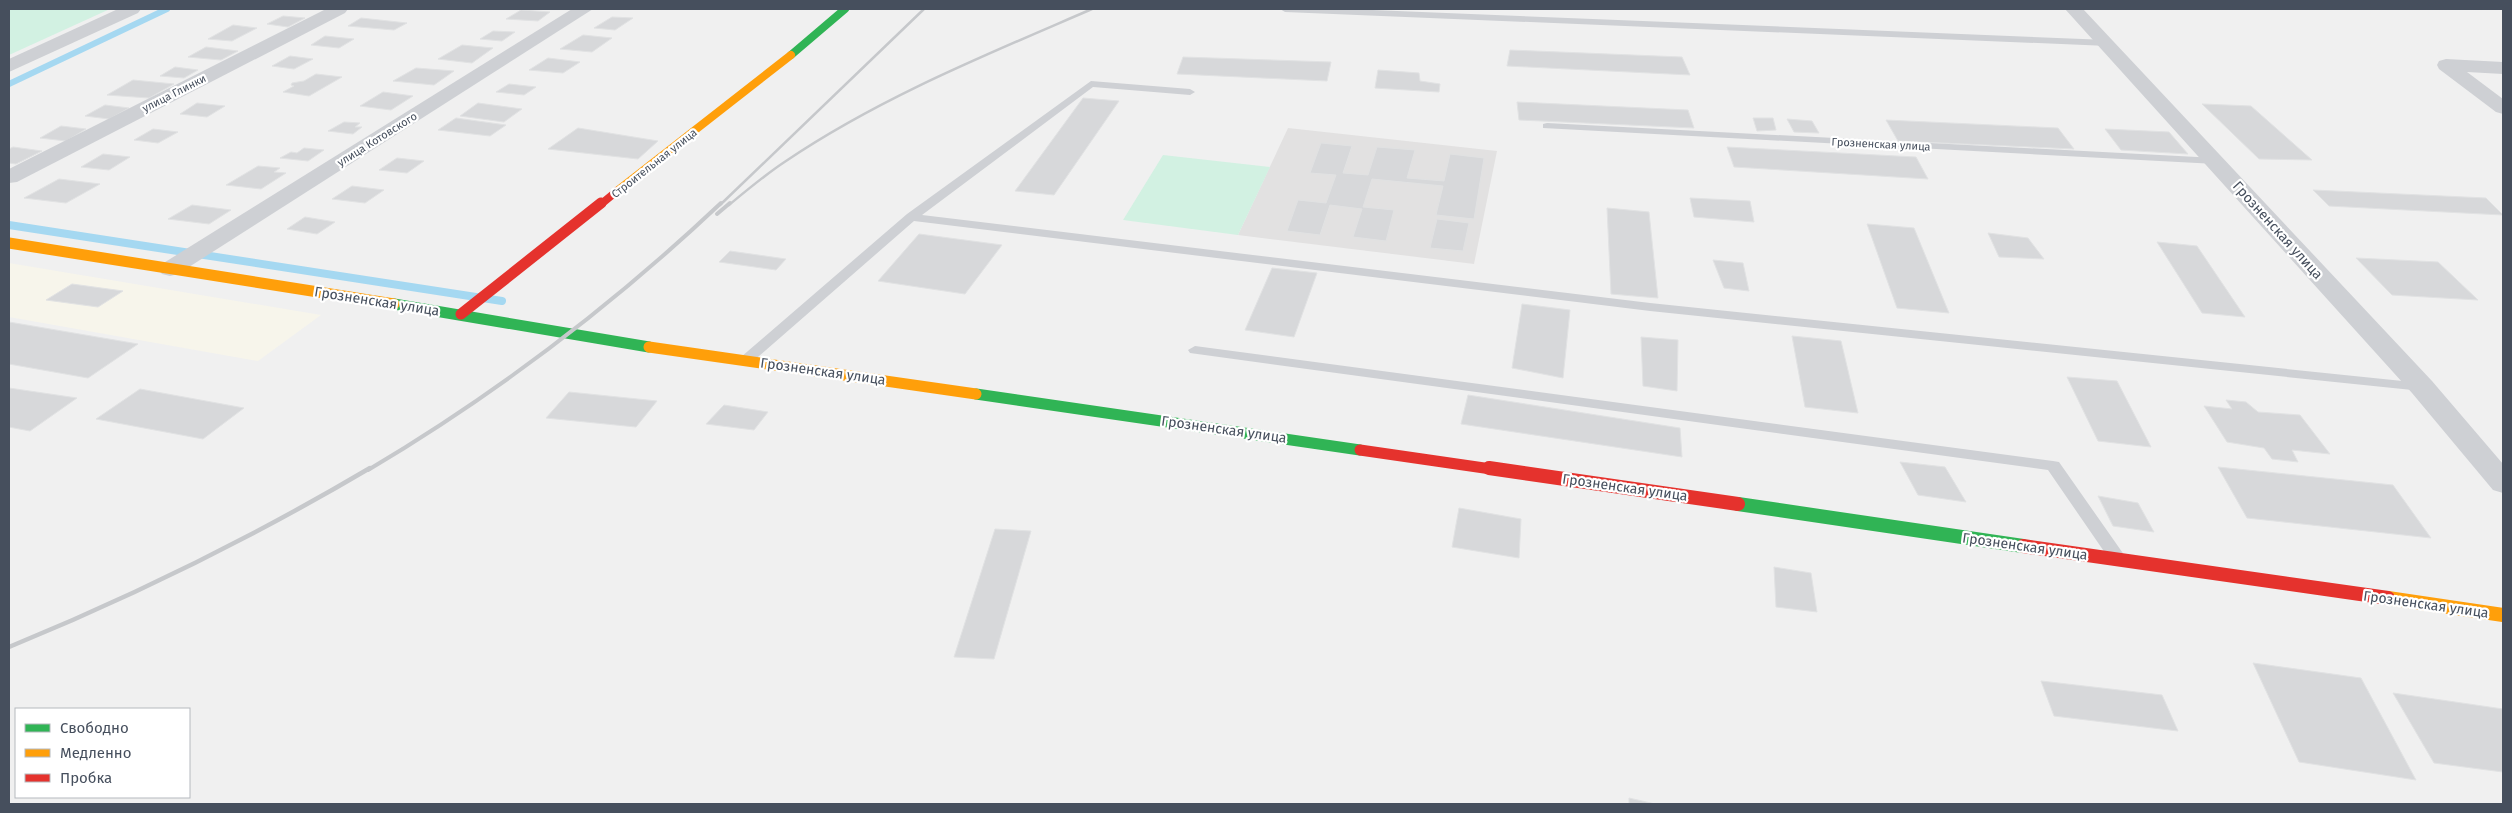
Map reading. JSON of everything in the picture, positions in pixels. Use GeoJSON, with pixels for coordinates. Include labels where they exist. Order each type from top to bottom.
{"type":"FeatureCollection","features":[{"type":"Feature","properties":{"kind":"main road","name":"Строительная улица"},"geometry":{"type":"LineString","coordinates":[[461,314],[805,44],[845,9]]}},
{"type":"Feature","properties":{"kind":"main road","name":"Грозненская улица"},"geometry":{"type":"LineString","coordinates":[[9,243],[461,314],[581,337],[2503,615]]}},
{"type":"Feature","properties":{"kind":"street"},"geometry":{"type":"LineString","coordinates":[[9,66],[132,9]]}},
{"type":"Feature","properties":{"kind":"street","name":"улица Глинки"},"geometry":{"type":"LineString","coordinates":[[9,177],[338,9]]}},
{"type":"Feature","properties":{"kind":"street","name":"улица Котовского"},"geometry":{"type":"LineString","coordinates":[[170,269],[584,9]]}},
{"type":"Feature","properties":{"kind":"street","name":"Грозненская улица"},"geometry":{"type":"LineString","coordinates":[[2074,9],[2216,161],[2422,388],[2503,483]]}},
{"type":"Feature","properties":{"kind":"street"},"geometry":{"type":"LineString","coordinates":[[2503,68],[2446,65],[2503,108]]}},
{"type":"Feature","properties":{"kind":"lane"},"geometry":{"type":"LineString","coordinates":[[1286,9],[2108,44]]}},
{"type":"Feature","properties":{"kind":"lane","name":"Грозненская улица"},"geometry":{"type":"LineString","coordinates":[[746,360],[911,217],[1091,84],[1190,92]]}},
{"type":"Feature","properties":{"kind":"lane","name":"Грозненская улица"},"geometry":{"type":"LineString","coordinates":[[1546,126],[2216,161]]}},
{"type":"Feature","properties":{"kind":"lane"},"geometry":{"type":"LineString","coordinates":[[911,217],[1650,307],[2422,388]]}},
{"type":"Feature","properties":{"kind":"lane"},"geometry":{"type":"LineString","coordinates":[[1194,350],[2053,466],[2118,559]]}},
{"type":"Feature","properties":{"kind":"shaded area"},"geometry":{"type":"Polygon","coordinates":[[[1288,128],[1497,151],[1474,264],[1238,235],[1288,128]]]}},
{"type":"Feature","properties":{"kind":"shaded area"},"geometry":{"type":"Polygon","coordinates":[[[9,263],[321,315],[258,361],[9,317],[9,263]]]}},
{"type":"Feature","properties":{"kind":"green space"},"geometry":{"type":"Polygon","coordinates":[[[9,9],[110,9],[9,55],[9,9]]]}},
{"type":"Feature","properties":{"kind":"green space"},"geometry":{"type":"Polygon","coordinates":[[[1163,155],[1270,167],[1238,235],[1123,220],[1163,155]]]}},
{"type":"Feature","properties":{"kind":"building"},"geometry":{"type":"Polygon","coordinates":[[[521,10],[550,12],[538,21],[506,19],[521,10]]]}},
{"type":"Feature","properties":{"kind":"building"},"geometry":{"type":"Polygon","coordinates":[[[283,16],[305,18],[288,27],[267,24],[283,16]]]}},
{"type":"Feature","properties":{"kind":"building"},"geometry":{"type":"Polygon","coordinates":[[[612,17],[633,18],[615,30],[594,28],[612,17]]]}},
{"type":"Feature","properties":{"kind":"building"},"geometry":{"type":"Polygon","coordinates":[[[361,18],[407,23],[394,30],[348,26],[361,18]]]}},
{"type":"Feature","properties":{"kind":"building"},"geometry":{"type":"Polygon","coordinates":[[[233,25],[257,28],[232,41],[208,39],[233,25]]]}},
{"type":"Feature","properties":{"kind":"building"},"geometry":{"type":"Polygon","coordinates":[[[493,31],[515,32],[502,41],[480,39],[493,31]]]}},
{"type":"Feature","properties":{"kind":"building"},"geometry":{"type":"Polygon","coordinates":[[[583,35],[612,38],[592,52],[560,49],[583,35]]]}},
{"type":"Feature","properties":{"kind":"building"},"geometry":{"type":"Polygon","coordinates":[[[325,36],[354,39],[339,48],[311,45],[325,36]]]}},
{"type":"Feature","properties":{"kind":"building"},"geometry":{"type":"Polygon","coordinates":[[[462,45],[493,48],[472,63],[438,59],[462,45]]]}},
{"type":"Feature","properties":{"kind":"building"},"geometry":{"type":"Polygon","coordinates":[[[206,47],[238,51],[221,60],[188,57],[206,47]]]}},
{"type":"Feature","properties":{"kind":"building"},"geometry":{"type":"Polygon","coordinates":[[[1510,50],[1682,57],[1690,75],[1507,66],[1510,50]]]}},
{"type":"Feature","properties":{"kind":"building"},"geometry":{"type":"Polygon","coordinates":[[[290,56],[313,59],[294,69],[272,66],[290,56]]]}},
{"type":"Feature","properties":{"kind":"building"},"geometry":{"type":"Polygon","coordinates":[[[1183,57],[1331,62],[1327,81],[1177,74],[1183,57]]]}},
{"type":"Feature","properties":{"kind":"building"},"geometry":{"type":"Polygon","coordinates":[[[548,58],[580,62],[563,73],[529,70],[548,58]]]}},
{"type":"Feature","properties":{"kind":"building"},"geometry":{"type":"Polygon","coordinates":[[[175,67],[198,70],[184,78],[160,76],[175,67]]]}},
{"type":"Feature","properties":{"kind":"building"},"geometry":{"type":"Polygon","coordinates":[[[416,68],[454,71],[434,85],[393,81],[416,68]]]}},
{"type":"Feature","properties":{"kind":"building"},"geometry":{"type":"Polygon","coordinates":[[[1378,70],[1419,73],[1420,81],[1440,84],[1439,92],[1375,88],[1378,70]]]}},
{"type":"Feature","properties":{"kind":"building"},"geometry":{"type":"Polygon","coordinates":[[[316,74],[342,77],[309,96],[283,92],[294,86],[291,85],[292,83],[304,81],[316,74]]]}},
{"type":"Feature","properties":{"kind":"building"},"geometry":{"type":"Polygon","coordinates":[[[133,80],[174,84],[149,98],[107,95],[133,80]]]}},
{"type":"Feature","properties":{"kind":"building"},"geometry":{"type":"Polygon","coordinates":[[[509,84],[536,87],[524,95],[496,92],[509,84]]]}},
{"type":"Feature","properties":{"kind":"building"},"geometry":{"type":"Polygon","coordinates":[[[383,92],[413,96],[391,110],[360,106],[383,92]]]}},
{"type":"Feature","properties":{"kind":"building"},"geometry":{"type":"Polygon","coordinates":[[[1083,98],[1119,101],[1054,195],[1015,191],[1083,98]]]}},
{"type":"Feature","properties":{"kind":"building"},"geometry":{"type":"Polygon","coordinates":[[[1517,102],[1688,110],[1694,128],[1519,120],[1517,102]]]}},
{"type":"Feature","properties":{"kind":"building"},"geometry":{"type":"Polygon","coordinates":[[[197,103],[225,106],[207,117],[180,114],[197,103]]]}},
{"type":"Feature","properties":{"kind":"building"},"geometry":{"type":"Polygon","coordinates":[[[478,103],[522,109],[504,122],[460,116],[478,103]]]}},
{"type":"Feature","properties":{"kind":"building"},"geometry":{"type":"Polygon","coordinates":[[[2202,104],[2251,106],[2312,160],[2259,159],[2202,104]]]}},
{"type":"Feature","properties":{"kind":"building"},"geometry":{"type":"Polygon","coordinates":[[[105,105],[129,108],[109,119],[85,116],[105,105]]]}},
{"type":"Feature","properties":{"kind":"building"},"geometry":{"type":"Polygon","coordinates":[[[456,118],[506,125],[490,136],[438,130],[456,118]]]}},
{"type":"Feature","properties":{"kind":"building"},"geometry":{"type":"Polygon","coordinates":[[[1753,118],[1773,118],[1776,130],[1757,131],[1753,118]]]}},
{"type":"Feature","properties":{"kind":"building"},"geometry":{"type":"Polygon","coordinates":[[[1787,119],[1812,121],[1819,133],[1794,132],[1787,119]]]}},
{"type":"Feature","properties":{"kind":"building"},"geometry":{"type":"Polygon","coordinates":[[[1886,120],[2058,128],[2074,149],[1898,141],[1886,120]]]}},
{"type":"Feature","properties":{"kind":"building"},"geometry":{"type":"Polygon","coordinates":[[[344,122],[360,123],[355,127],[362,127],[353,134],[328,131],[344,122]]]}},
{"type":"Feature","properties":{"kind":"building"},"geometry":{"type":"Polygon","coordinates":[[[61,126],[86,129],[66,141],[40,138],[61,126]]]}},
{"type":"Feature","properties":{"kind":"building"},"geometry":{"type":"Polygon","coordinates":[[[578,128],[658,141],[638,159],[548,149],[578,128]]]}},
{"type":"Feature","properties":{"kind":"building"},"geometry":{"type":"Polygon","coordinates":[[[153,129],[178,132],[158,143],[134,140],[153,129]]]}},
{"type":"Feature","properties":{"kind":"building"},"geometry":{"type":"Polygon","coordinates":[[[2105,129],[2169,132],[2188,154],[2121,150],[2105,129]]]}},
{"type":"Feature","properties":{"kind":"building"},"geometry":{"type":"Polygon","coordinates":[[[1321,143],[1352,146],[1343,173],[1368,175],[1377,147],[1415,150],[1407,178],[1444,181],[1450,154],[1484,158],[1474,219],[1436,215],[1443,186],[1372,179],[1363,207],[1394,210],[1386,241],[1353,237],[1362,209],[1330,205],[1320,235],[1287,231],[1298,200],[1326,203],[1336,175],[1310,173],[1321,143]]]}},
{"type":"Feature","properties":{"kind":"building"},"geometry":{"type":"Polygon","coordinates":[[[13,147],[42,151],[16,164],[9,163],[9,149],[13,147]]]}},
{"type":"Feature","properties":{"kind":"building"},"geometry":{"type":"Polygon","coordinates":[[[1727,147],[1916,157],[1928,179],[1734,167],[1727,147]]]}},
{"type":"Feature","properties":{"kind":"building"},"geometry":{"type":"Polygon","coordinates":[[[304,148],[324,150],[308,161],[280,158],[291,152],[297,153],[304,148]]]}},
{"type":"Feature","properties":{"kind":"building"},"geometry":{"type":"Polygon","coordinates":[[[103,154],[130,157],[109,170],[81,167],[103,154]]]}},
{"type":"Feature","properties":{"kind":"building"},"geometry":{"type":"Polygon","coordinates":[[[397,158],[424,161],[407,173],[379,170],[397,158]]]}},
{"type":"Feature","properties":{"kind":"building"},"geometry":{"type":"Polygon","coordinates":[[[258,166],[280,168],[274,172],[286,173],[261,189],[226,185],[258,166]]]}},
{"type":"Feature","properties":{"kind":"building"},"geometry":{"type":"Polygon","coordinates":[[[59,179],[100,184],[66,203],[24,198],[59,179]]]}},
{"type":"Feature","properties":{"kind":"building"},"geometry":{"type":"Polygon","coordinates":[[[352,186],[384,190],[365,203],[332,199],[352,186]]]}},
{"type":"Feature","properties":{"kind":"building"},"geometry":{"type":"Polygon","coordinates":[[[2313,190],[2486,198],[2503,215],[2329,206],[2313,190]]]}},
{"type":"Feature","properties":{"kind":"building"},"geometry":{"type":"Polygon","coordinates":[[[1690,198],[1750,201],[1754,222],[1694,217],[1690,198]]]}},
{"type":"Feature","properties":{"kind":"building"},"geometry":{"type":"Polygon","coordinates":[[[192,205],[231,210],[209,224],[168,219],[192,205]]]}},
{"type":"Feature","properties":{"kind":"building"},"geometry":{"type":"Polygon","coordinates":[[[1607,208],[1649,212],[1658,298],[1611,294],[1607,208]]]}},
{"type":"Feature","properties":{"kind":"building"},"geometry":{"type":"Polygon","coordinates":[[[305,217],[335,222],[317,234],[287,229],[305,217]]]}},
{"type":"Feature","properties":{"kind":"building"},"geometry":{"type":"Polygon","coordinates":[[[1437,219],[1469,223],[1463,251],[1430,248],[1437,219]]]}},
{"type":"Feature","properties":{"kind":"building"},"geometry":{"type":"Polygon","coordinates":[[[1867,224],[1914,228],[1949,313],[1897,308],[1867,224]]]}},
{"type":"Feature","properties":{"kind":"building"},"geometry":{"type":"Polygon","coordinates":[[[1988,233],[2028,238],[2044,259],[1999,257],[1988,233]]]}},
{"type":"Feature","properties":{"kind":"building"},"geometry":{"type":"Polygon","coordinates":[[[919,234],[1002,245],[965,294],[878,281],[919,234]]]}},
{"type":"Feature","properties":{"kind":"building"},"geometry":{"type":"Polygon","coordinates":[[[2157,242],[2197,246],[2245,317],[2202,313],[2157,242]]]}},
{"type":"Feature","properties":{"kind":"building"},"geometry":{"type":"Polygon","coordinates":[[[730,251],[786,259],[776,270],[719,262],[730,251]]]}},
{"type":"Feature","properties":{"kind":"building"},"geometry":{"type":"Polygon","coordinates":[[[2356,258],[2438,262],[2478,300],[2392,295],[2356,258]]]}},
{"type":"Feature","properties":{"kind":"building"},"geometry":{"type":"Polygon","coordinates":[[[1713,260],[1743,263],[1749,291],[1724,288],[1713,260]]]}},
{"type":"Feature","properties":{"kind":"building"},"geometry":{"type":"Polygon","coordinates":[[[1272,268],[1317,273],[1294,337],[1245,330],[1272,268]]]}},
{"type":"Feature","properties":{"kind":"building"},"geometry":{"type":"Polygon","coordinates":[[[72,284],[123,291],[98,307],[46,300],[72,284]]]}},
{"type":"Feature","properties":{"kind":"building"},"geometry":{"type":"Polygon","coordinates":[[[1522,304],[1570,310],[1563,378],[1512,368],[1522,304]]]}},
{"type":"Feature","properties":{"kind":"building"},"geometry":{"type":"Polygon","coordinates":[[[9,322],[138,344],[88,378],[9,364],[9,322]]]}},
{"type":"Feature","properties":{"kind":"building"},"geometry":{"type":"Polygon","coordinates":[[[1792,336],[1841,341],[1858,413],[1805,407],[1792,336]]]}},
{"type":"Feature","properties":{"kind":"building"},"geometry":{"type":"Polygon","coordinates":[[[1641,337],[1678,340],[1677,391],[1643,386],[1641,337]]]}},
{"type":"Feature","properties":{"kind":"building"},"geometry":{"type":"Polygon","coordinates":[[[2067,377],[2117,381],[2151,447],[2098,441],[2067,377]]]}},
{"type":"Feature","properties":{"kind":"building"},"geometry":{"type":"Polygon","coordinates":[[[9,388],[77,398],[30,431],[9,427],[9,388]]]}},
{"type":"Feature","properties":{"kind":"building"},"geometry":{"type":"Polygon","coordinates":[[[140,389],[244,408],[203,439],[96,419],[140,389]]]}},
{"type":"Feature","properties":{"kind":"building"},"geometry":{"type":"Polygon","coordinates":[[[569,392],[657,401],[636,427],[546,418],[569,392]]]}},
{"type":"Feature","properties":{"kind":"building"},"geometry":{"type":"Polygon","coordinates":[[[1468,395],[1680,428],[1682,457],[1461,424],[1468,395]]]}},
{"type":"Feature","properties":{"kind":"building"},"geometry":{"type":"Polygon","coordinates":[[[2226,400],[2246,402],[2258,412],[2300,415],[2330,454],[2292,450],[2298,462],[2272,459],[2264,448],[2227,442],[2204,406],[2232,409],[2226,400]]]}},
{"type":"Feature","properties":{"kind":"building"},"geometry":{"type":"Polygon","coordinates":[[[724,405],[768,412],[754,430],[706,424],[724,405]]]}},
{"type":"Feature","properties":{"kind":"building"},"geometry":{"type":"Polygon","coordinates":[[[1900,462],[1945,467],[1966,502],[1918,495],[1900,462]]]}},
{"type":"Feature","properties":{"kind":"building"},"geometry":{"type":"Polygon","coordinates":[[[2218,467],[2393,485],[2431,538],[2247,518],[2218,467]]]}},
{"type":"Feature","properties":{"kind":"building"},"geometry":{"type":"Polygon","coordinates":[[[2098,496],[2138,503],[2154,532],[2113,526],[2098,496]]]}},
{"type":"Feature","properties":{"kind":"building"},"geometry":{"type":"Polygon","coordinates":[[[1459,508],[1521,519],[1519,558],[1452,547],[1459,508]]]}},
{"type":"Feature","properties":{"kind":"building"},"geometry":{"type":"Polygon","coordinates":[[[995,529],[1031,531],[994,659],[954,657],[995,529]]]}},
{"type":"Feature","properties":{"kind":"building"},"geometry":{"type":"Polygon","coordinates":[[[1774,567],[1811,573],[1817,612],[1776,607],[1774,567]]]}},
{"type":"Feature","properties":{"kind":"building"},"geometry":{"type":"Polygon","coordinates":[[[2253,663],[2361,678],[2416,780],[2299,762],[2253,663]]]}},
{"type":"Feature","properties":{"kind":"building"},"geometry":{"type":"Polygon","coordinates":[[[2041,681],[2162,695],[2178,731],[2054,716],[2041,681]]]}},
{"type":"Feature","properties":{"kind":"building"},"geometry":{"type":"Polygon","coordinates":[[[2393,693],[2503,709],[2503,772],[2434,763],[2393,693]]]}},
{"type":"Feature","properties":{"kind":"building"},"geometry":{"type":"Polygon","coordinates":[[[1629,798],[1655,804],[1629,804],[1629,798]]]}},
{"type":"Feature","properties":{"kind":"waterway"},"geometry":{"type":"LineString","coordinates":[[9,84],[167,9]]}},
{"type":"Feature","properties":{"kind":"waterway"},"geometry":{"type":"LineString","coordinates":[[9,225],[502,301]]}},
{"type":"Feature","properties":{"kind":"railway"},"geometry":{"type":"LineString","coordinates":[[720,205],[924,9]]}},
{"type":"Feature","properties":{"kind":"railway"},"geometry":{"type":"LineString","coordinates":[[729,205],[779,166],[859,117],[936,78],[1092,9]]}},
{"type":"Feature","properties":{"kind":"railway"},"geometry":{"type":"LineString","coordinates":[[368,470],[462,411],[552,346],[638,277],[721,203]]}},
{"type":"Feature","properties":{"kind":"railway"},"geometry":{"type":"LineString","coordinates":[[717,214],[730,203]]}},
{"type":"Feature","properties":{"kind":"railway"},"geometry":{"type":"LineString","coordinates":[[9,647],[102,607],[193,564],[283,517],[370,468]]}},
{"type":"Feature","properties":{"kind":"traffic: fast"},"geometry":{"type":"LineString","coordinates":[[791,55],[845,9]]}},
{"type":"Feature","properties":{"kind":"traffic: fast"},"geometry":{"type":"LineString","coordinates":[[394,304],[649,347]]}},
{"type":"Feature","properties":{"kind":"traffic: fast"},"geometry":{"type":"LineString","coordinates":[[976,394],[1360,450]]}},
{"type":"Feature","properties":{"kind":"traffic: fast"},"geometry":{"type":"LineString","coordinates":[[1738,504],[2023,546]]}},
{"type":"Feature","properties":{"kind":"traffic: slow"},"geometry":{"type":"LineString","coordinates":[[617,191],[791,55]]}},
{"type":"Feature","properties":{"kind":"traffic: slow"},"geometry":{"type":"LineString","coordinates":[[9,243],[394,304]]}},
{"type":"Feature","properties":{"kind":"traffic: slow"},"geometry":{"type":"LineString","coordinates":[[649,347],[976,394]]}},
{"type":"Feature","properties":{"kind":"traffic: slow"},"geometry":{"type":"LineString","coordinates":[[2388,598],[2503,615]]}},
{"type":"Feature","properties":{"kind":"traffic: jam"},"geometry":{"type":"LineString","coordinates":[[461,314],[617,191]]}},
{"type":"Feature","properties":{"kind":"traffic: jam"},"geometry":{"type":"LineString","coordinates":[[1360,450],[1738,504]]}},
{"type":"Feature","properties":{"kind":"traffic: jam"},"geometry":{"type":"LineString","coordinates":[[2023,546],[2388,598]]}}]}
